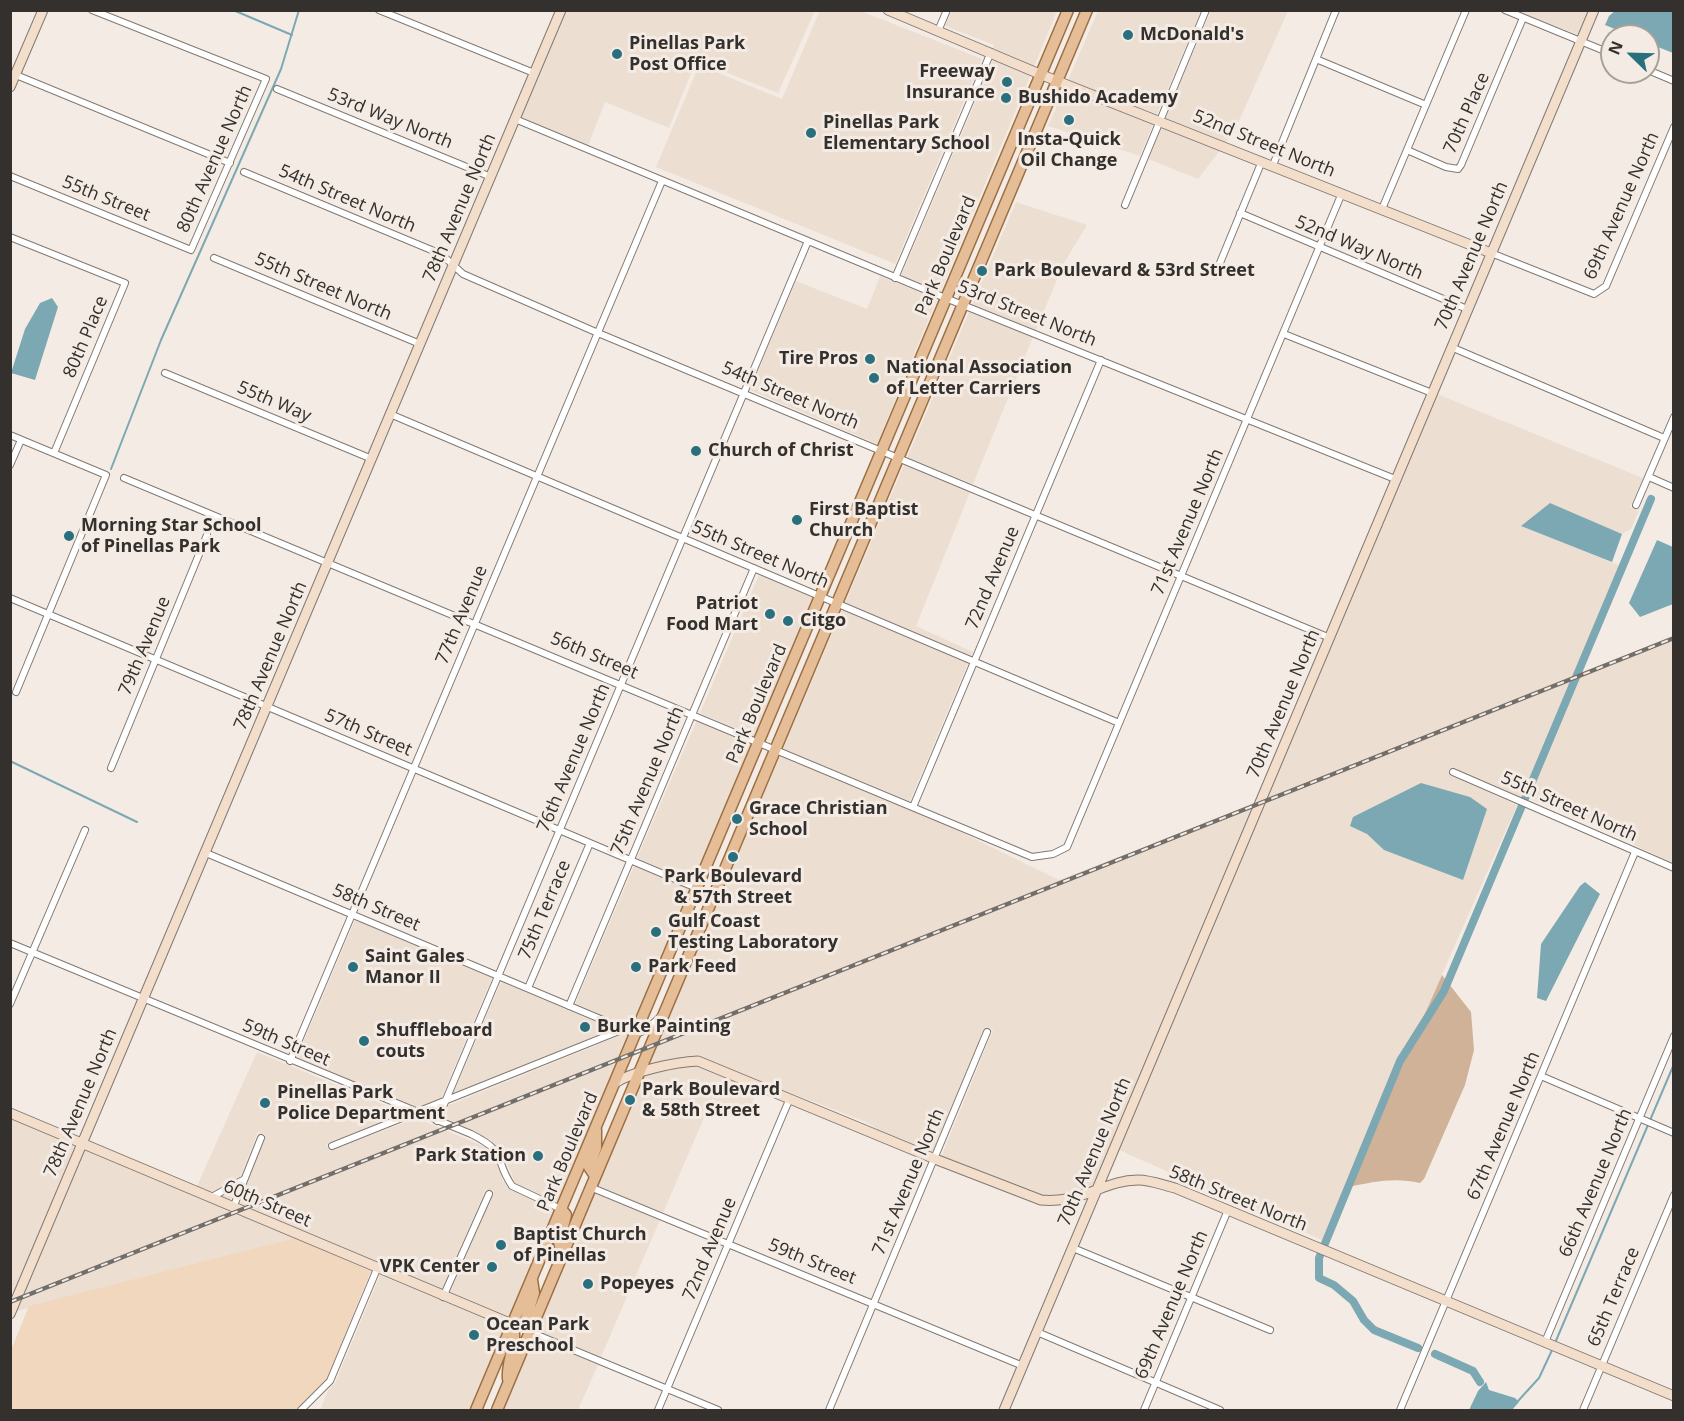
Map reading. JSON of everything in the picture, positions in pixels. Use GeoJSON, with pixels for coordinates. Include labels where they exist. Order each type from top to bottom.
{"type":"FeatureCollection","features":[{"type":"Feature","properties":{"kind":"main road","name":"Park Boulevard"},"geometry":{"type":"LineString","coordinates":[[476,1410],[1068,10]]}},
{"type":"Feature","properties":{"kind":"main road","name":"Park Boulevard"},"geometry":{"type":"LineString","coordinates":[[496,1410],[1087,10]]}},
{"type":"Feature","properties":{"kind":"main road"},"geometry":{"type":"LineString","coordinates":[[595,1176],[589,1167],[596,1148],[596,1127]]}},
{"type":"Feature","properties":{"kind":"main road"},"geometry":{"type":"LineString","coordinates":[[561,1209],[566,1215],[559,1242],[562,1255]]}},
{"type":"Feature","properties":{"kind":"main road"},"geometry":{"type":"LineString","coordinates":[[530,1332],[525,1322],[534,1293],[532,1280]]}},
{"type":"Feature","properties":{"kind":"main road"},"geometry":{"type":"LineString","coordinates":[[508,1383],[507,1362],[515,1334],[512,1324]]}},
{"type":"Feature","properties":{"kind":"street"},"geometry":{"type":"LineString","coordinates":[[10,87],[43,10]]}},
{"type":"Feature","properties":{"kind":"street","name":"80th Avenue North"},"geometry":{"type":"LineString","coordinates":[[92,10],[266,79],[191,250]]}},
{"type":"Feature","properties":{"kind":"street"},"geometry":{"type":"LineString","coordinates":[[379,10],[534,73]]}},
{"type":"Feature","properties":{"kind":"street","name":"78th Avenue North"},"geometry":{"type":"LineString","coordinates":[[10,1314],[561,10]]}},
{"type":"Feature","properties":{"kind":"street","name":"52nd Street North"},"geometry":{"type":"LineString","coordinates":[[888,10],[1041,75],[1262,160],[1594,294]]}},
{"type":"Feature","properties":{"kind":"street"},"geometry":{"type":"LineString","coordinates":[[938,31],[947,10]]}},
{"type":"Feature","properties":{"kind":"street"},"geometry":{"type":"LineString","coordinates":[[1125,205],[1206,10]]}},
{"type":"Feature","properties":{"kind":"street"},"geometry":{"type":"LineString","coordinates":[[1273,165],[1336,10]]}},
{"type":"Feature","properties":{"kind":"street"},"geometry":{"type":"LineString","coordinates":[[1382,209],[1466,10]]}},
{"type":"Feature","properties":{"kind":"street"},"geometry":{"type":"LineString","coordinates":[[1505,10],[1600,49]]}},
{"type":"Feature","properties":{"kind":"street","name":"70th Avenue North"},"geometry":{"type":"LineString","coordinates":[[1004,1410],[1594,10]]}},
{"type":"Feature","properties":{"kind":"street","name":"70th Place"},"geometry":{"type":"LineString","coordinates":[[1407,150],[1446,167],[1458,169],[1523,18]]}},
{"type":"Feature","properties":{"kind":"street"},"geometry":{"type":"LineString","coordinates":[[895,278],[991,52]]}},
{"type":"Feature","properties":{"kind":"street"},"geometry":{"type":"LineString","coordinates":[[1316,59],[1426,105]]}},
{"type":"Feature","properties":{"kind":"street"},"geometry":{"type":"LineString","coordinates":[[16,75],[230,163]]}},
{"type":"Feature","properties":{"kind":"street"},"geometry":{"type":"LineString","coordinates":[[1660,75],[1674,81]]}},
{"type":"Feature","properties":{"kind":"street","name":"53rd Way North"},"geometry":{"type":"LineString","coordinates":[[277,89],[491,177]]}},
{"type":"Feature","properties":{"kind":"street","name":"53rd Street North"},"geometry":{"type":"LineString","coordinates":[[515,119],[895,278],[1395,479]]}},
{"type":"Feature","properties":{"kind":"street","name":"69th Avenue North"},"geometry":{"type":"LineString","coordinates":[[1594,294],[1606,286],[1674,127]]}},
{"type":"Feature","properties":{"kind":"street"},"geometry":{"type":"LineString","coordinates":[[1215,274],[1262,160]]}},
{"type":"Feature","properties":{"kind":"street","name":"54th Street North"},"geometry":{"type":"LineString","coordinates":[[244,172],[441,254],[463,274],[598,333],[1330,638]]}},
{"type":"Feature","properties":{"kind":"street","name":"55th Street"},"geometry":{"type":"LineString","coordinates":[[10,176],[191,250]]}},
{"type":"Feature","properties":{"kind":"street","name":"77th Avenue"},"geometry":{"type":"LineString","coordinates":[[290,1061],[662,181]]}},
{"type":"Feature","properties":{"kind":"street","name":"71st Avenue North"},"geometry":{"type":"LineString","coordinates":[[1053,854],[1067,847],[1342,193]]}},
{"type":"Feature","properties":{"kind":"street","name":"52nd Way North"},"geometry":{"type":"LineString","coordinates":[[1240,213],[1467,309]]}},
{"type":"Feature","properties":{"kind":"street","name":"80th Place"},"geometry":{"type":"LineString","coordinates":[[11,237],[125,283],[54,453]]}},
{"type":"Feature","properties":{"kind":"street","name":"76th Avenue North"},"geometry":{"type":"LineString","coordinates":[[437,1121],[808,241]]}},
{"type":"Feature","properties":{"kind":"street","name":"55th Street North"},"geometry":{"type":"LineString","coordinates":[[214,258],[420,344]]}},
{"type":"Feature","properties":{"kind":"street"},"geometry":{"type":"LineString","coordinates":[[1284,334],[1432,393]]}},
{"type":"Feature","properties":{"kind":"street"},"geometry":{"type":"LineString","coordinates":[[1451,347],[1664,438]]}},
{"type":"Feature","properties":{"kind":"street","name":"72nd Avenue"},"geometry":{"type":"LineString","coordinates":[[913,807],[1101,360]]}},
{"type":"Feature","properties":{"kind":"street","name":"55th Way"},"geometry":{"type":"LineString","coordinates":[[165,372],[372,459]]}},
{"type":"Feature","properties":{"kind":"street","name":"55th Street North"},"geometry":{"type":"LineString","coordinates":[[390,414],[1119,723]]}},
{"type":"Feature","properties":{"kind":"street"},"geometry":{"type":"LineString","coordinates":[[1636,505],[1674,417]]}},
{"type":"Feature","properties":{"kind":"street"},"geometry":{"type":"LineString","coordinates":[[10,435],[106,475],[50,615],[16,692]]}},
{"type":"Feature","properties":{"kind":"street"},"geometry":{"type":"LineString","coordinates":[[10,465],[21,440]]}},
{"type":"Feature","properties":{"kind":"street"},"geometry":{"type":"LineString","coordinates":[[1649,477],[1674,488]]}},
{"type":"Feature","properties":{"kind":"street","name":"56th Street"},"geometry":{"type":"LineString","coordinates":[[124,478],[476,622],[774,750],[1032,857],[1053,854]]}},
{"type":"Feature","properties":{"kind":"street","name":"79th Avenue"},"geometry":{"type":"LineString","coordinates":[[111,768],[207,535]]}},
{"type":"Feature","properties":{"kind":"street","name":"75th Avenue North"},"geometry":{"type":"LineString","coordinates":[[569,1005],[754,568]]}},
{"type":"Feature","properties":{"kind":"street","name":"57th Street"},"geometry":{"type":"LineString","coordinates":[[10,598],[713,895]]}},
{"type":"Feature","properties":{"kind":"street","name":"55th Street North"},"geometry":{"type":"LineString","coordinates":[[1453,772],[1674,868]]}},
{"type":"Feature","properties":{"kind":"street"},"geometry":{"type":"LineString","coordinates":[[10,1004],[85,830]]}},
{"type":"Feature","properties":{"kind":"street","name":"75th Terrace"},"geometry":{"type":"LineString","coordinates":[[528,988],[591,843]]}},
{"type":"Feature","properties":{"kind":"street","name":"67th Avenue North"},"geometry":{"type":"LineString","coordinates":[[1400,1410],[1635,852]]}},
{"type":"Feature","properties":{"kind":"street","name":"58th Street"},"geometry":{"type":"LineString","coordinates":[[206,853],[636,1034]]}},
{"type":"Feature","properties":{"kind":"street","name":"59th Street"},"geometry":{"type":"LineString","coordinates":[[10,943],[489,1143],[498,1152],[512,1186],[561,1209]]}},
{"type":"Feature","properties":{"kind":"street"},"geometry":{"type":"LineString","coordinates":[[636,1034],[646,1030],[663,1015]]}},
{"type":"Feature","properties":{"kind":"street"},"geometry":{"type":"LineString","coordinates":[[332,1146],[624,1029]]}},
{"type":"Feature","properties":{"kind":"street","name":"71st Avenue North"},"geometry":{"type":"LineString","coordinates":[[829,1410],[987,1032]]}},
{"type":"Feature","properties":{"kind":"street","name":"66th Avenue North"},"geometry":{"type":"LineString","coordinates":[[1547,1342],[1642,1119],[1674,1036]]}},
{"type":"Feature","properties":{"kind":"street","name":"58th Street North"},"geometry":{"type":"LineString","coordinates":[[615,1083],[628,1074],[685,1061],[698,1061],[935,1159],[1041,1200],[1060,1202],[1122,1182],[1150,1182],[1175,1188],[1674,1396]]}},
{"type":"Feature","properties":{"kind":"street"},"geometry":{"type":"LineString","coordinates":[[1541,1076],[1674,1133]]}},
{"type":"Feature","properties":{"kind":"street","name":"72nd Avenue"},"geometry":{"type":"LineString","coordinates":[[658,1410],[790,1098]]}},
{"type":"Feature","properties":{"kind":"street","name":"60th Street"},"geometry":{"type":"LineString","coordinates":[[10,1113],[443,1297],[512,1324]]}},
{"type":"Feature","properties":{"kind":"street"},"geometry":{"type":"LineString","coordinates":[[233,1208],[261,1137]]}},
{"type":"Feature","properties":{"kind":"street"},"geometry":{"type":"LineString","coordinates":[[210,1198],[244,1180]]}},
{"type":"Feature","properties":{"kind":"street","name":"59th Street"},"geometry":{"type":"LineString","coordinates":[[590,1187],[1023,1366]]}},
{"type":"Feature","properties":{"kind":"street"},"geometry":{"type":"LineString","coordinates":[[443,1297],[489,1194]]}},
{"type":"Feature","properties":{"kind":"street","name":"65th Terrace"},"geometry":{"type":"LineString","coordinates":[[1583,1410],[1674,1195]]}},
{"type":"Feature","properties":{"kind":"street","name":"69th Avenue North"},"geometry":{"type":"LineString","coordinates":[[1144,1410],[1228,1210]]}},
{"type":"Feature","properties":{"kind":"street"},"geometry":{"type":"LineString","coordinates":[[1073,1248],[1270,1330]]}},
{"type":"Feature","properties":{"kind":"street"},"geometry":{"type":"LineString","coordinates":[[302,1410],[330,1381],[377,1269]]}},
{"type":"Feature","properties":{"kind":"street"},"geometry":{"type":"LineString","coordinates":[[530,1332],[718,1410]]}},
{"type":"Feature","properties":{"kind":"street"},"geometry":{"type":"LineString","coordinates":[[1037,1332],[1220,1410]]}},
{"type":"Feature","properties":{"kind":"shaded area","name":"Pinellas Park Elementary School"},"geometry":{"type":"Polygon","coordinates":[[[820,10],[861,11],[982,59],[895,264],[656,167],[699,65],[782,99],[820,10]]]}},
{"type":"Feature","properties":{"kind":"shaded area"},"geometry":{"type":"Polygon","coordinates":[[[566,11],[815,11],[778,93],[700,62],[695,63],[669,128],[605,102],[588,146],[521,117],[566,11]]]}},
{"type":"Feature","properties":{"kind":"shaded area"},"geometry":{"type":"Polygon","coordinates":[[[952,11],[1057,11],[1034,67],[993,48],[994,45],[945,26],[952,11]]]}},
{"type":"Feature","properties":{"kind":"shaded area"},"geometry":{"type":"Polygon","coordinates":[[[1098,11],[1201,11],[1157,114],[1068,80],[1098,11]]]}},
{"type":"Feature","properties":{"kind":"shaded area"},"geometry":{"type":"Polygon","coordinates":[[[1211,11],[1288,11],[1234,132],[1226,142],[1165,118],[1211,11]]]}},
{"type":"Feature","properties":{"kind":"shaded area"},"geometry":{"type":"Polygon","coordinates":[[[1515,11],[1589,11],[1579,35],[1515,11]]]}},
{"type":"Feature","properties":{"kind":"shaded area"},"geometry":{"type":"Polygon","coordinates":[[[994,58],[1031,74],[940,292],[901,276],[994,58]]]}},
{"type":"Feature","properties":{"kind":"shaded area"},"geometry":{"type":"Polygon","coordinates":[[[1065,88],[1154,122],[1140,156],[1048,126],[1065,88]]]}},
{"type":"Feature","properties":{"kind":"shaded area"},"geometry":{"type":"Polygon","coordinates":[[[1162,125],[1221,149],[1198,179],[1148,159],[1162,125]]]}},
{"type":"Feature","properties":{"kind":"shaded area"},"geometry":{"type":"Polygon","coordinates":[[[1016,202],[1087,225],[1064,263],[1036,330],[972,305],[1016,202]]]}},
{"type":"Feature","properties":{"kind":"shaded area"},"geometry":{"type":"Polygon","coordinates":[[[880,276],[937,299],[877,444],[750,390],[796,281],[867,309],[880,276]]]}},
{"type":"Feature","properties":{"kind":"shaded area"},"geometry":{"type":"Polygon","coordinates":[[[969,312],[1033,337],[973,484],[907,458],[969,312]]]}},
{"type":"Feature","properties":{"kind":"shaded area"},"geometry":{"type":"Polygon","coordinates":[[[1437,394],[1643,478],[1630,507],[1638,511],[1641,506],[1631,529],[1622,534],[1550,503],[1522,526],[1621,566],[1573,679],[1673,641],[1673,863],[1634,845],[1628,834],[1521,796],[1520,798],[1451,767],[1448,774],[1517,805],[1324,1241],[1119,1150],[1437,394]],[[1454,794],[1367,834],[1384,850],[1470,797],[1454,794]]]}},
{"type":"Feature","properties":{"kind":"shaded area"},"geometry":{"type":"Polygon","coordinates":[[[904,465],[970,492],[916,626],[973,652],[971,656],[845,603],[904,465]]]}},
{"type":"Feature","properties":{"kind":"shaded area"},"geometry":{"type":"Polygon","coordinates":[[[759,575],[813,598],[755,737],[700,713],[759,575]]]}},
{"type":"Feature","properties":{"kind":"shaded area"},"geometry":{"type":"Polygon","coordinates":[[[842,610],[968,663],[910,801],[783,749],[842,610]]]}},
{"type":"Feature","properties":{"kind":"shaded area"},"geometry":{"type":"Polygon","coordinates":[[[697,720],[752,745],[694,882],[637,858],[697,720]]]}},
{"type":"Feature","properties":{"kind":"shaded area"},"geometry":{"type":"Polygon","coordinates":[[[780,756],[944,824],[1059,880],[1256,804],[1093,1188],[1059,1197],[1042,1196],[941,1157],[993,1030],[985,1027],[933,1154],[885,1134],[866,1122],[700,1058],[683,1057],[647,1067],[780,756]]]}},
{"type":"Feature","properties":{"kind":"shaded area"},"geometry":{"type":"Polygon","coordinates":[[[634,866],[691,890],[633,1028],[575,1004],[634,866]]]}},
{"type":"Feature","properties":{"kind":"shaded area"},"geometry":{"type":"Polygon","coordinates":[[[355,920],[492,978],[441,1099],[415,1109],[296,1059],[355,920]]]}},
{"type":"Feature","properties":{"kind":"shaded area"},"geometry":{"type":"Polygon","coordinates":[[[1442,975],[1471,1012],[1474,1050],[1465,1085],[1424,1179],[1420,1183],[1392,1180],[1348,1187],[1442,975]]]}},
{"type":"Feature","properties":{"kind":"shaded area"},"geometry":{"type":"Polygon","coordinates":[[[501,982],[613,1029],[453,1094],[501,982]]]}},
{"type":"Feature","properties":{"kind":"shaded area"},"geometry":{"type":"Polygon","coordinates":[[[624,1034],[630,1036],[558,1203],[515,1183],[502,1151],[491,1140],[443,1119],[449,1105],[624,1034]]]}},
{"type":"Feature","properties":{"kind":"shaded area"},"geometry":{"type":"Polygon","coordinates":[[[257,1052],[404,1113],[326,1144],[330,1151],[416,1118],[486,1147],[494,1153],[503,1181],[509,1189],[555,1211],[509,1319],[449,1295],[494,1192],[486,1189],[441,1291],[239,1206],[266,1135],[258,1132],[230,1202],[88,1142],[89,1140],[197,1186],[257,1052]]]}},
{"type":"Feature","properties":{"kind":"shaded area"},"geometry":{"type":"Polygon","coordinates":[[[686,1066],[698,1066],[758,1090],[747,1113],[712,1099],[663,1213],[597,1186],[644,1076],[686,1066]]]}},
{"type":"Feature","properties":{"kind":"shaded area"},"geometry":{"type":"Polygon","coordinates":[[[11,1118],[76,1146],[11,1302],[11,1118]]]}},
{"type":"Feature","properties":{"kind":"shaded area"},"geometry":{"type":"Polygon","coordinates":[[[85,1149],[295,1238],[17,1311],[85,1149]]]}},
{"type":"Feature","properties":{"kind":"shaded area"},"geometry":{"type":"Polygon","coordinates":[[[594,1193],[660,1220],[601,1357],[536,1330],[594,1193]]]}},
{"type":"Feature","properties":{"kind":"shaded area"},"geometry":{"type":"Polygon","coordinates":[[[295,1238],[371,1271],[327,1379],[296,1410],[11,1410],[11,1350],[29,1306],[295,1238]]]}},
{"type":"Feature","properties":{"kind":"shaded area"},"geometry":{"type":"Polygon","coordinates":[[[380,1275],[506,1326],[471,1410],[320,1410],[328,1390],[335,1383],[380,1275]]]}},
{"type":"Feature","properties":{"kind":"shaded area"},"geometry":{"type":"Polygon","coordinates":[[[532,1337],[598,1365],[578,1410],[502,1410],[532,1337]]]}},
{"type":"Feature","properties":{"kind":"water"},"geometry":{"type":"Polygon","coordinates":[[[1616,10],[1673,11],[1673,53],[1660,48],[1660,24],[1605,24],[1609,16],[1616,10]]]}},
{"type":"Feature","properties":{"kind":"water"},"geometry":{"type":"Polygon","coordinates":[[[52,298],[58,307],[35,380],[11,373],[25,329],[40,303],[52,298]]]}},
{"type":"Feature","properties":{"kind":"water"},"geometry":{"type":"Polygon","coordinates":[[[1550,503],[1622,534],[1612,562],[1521,526],[1550,503]]]}},
{"type":"Feature","properties":{"kind":"water"},"geometry":{"type":"Polygon","coordinates":[[[1657,540],[1673,547],[1673,604],[1640,617],[1629,603],[1657,540]]]}},
{"type":"Feature","properties":{"kind":"water"},"geometry":{"type":"Polygon","coordinates":[[[1421,783],[1470,797],[1487,809],[1463,880],[1384,850],[1367,834],[1350,826],[1353,817],[1421,783]]]}},
{"type":"Feature","properties":{"kind":"water"},"geometry":{"type":"Polygon","coordinates":[[[1585,882],[1600,894],[1546,1001],[1537,998],[1541,944],[1585,882]]]}},
{"type":"Feature","properties":{"kind":"water"},"geometry":{"type":"Polygon","coordinates":[[[1486,1382],[1489,1390],[1515,1398],[1519,1402],[1512,1410],[1469,1410],[1478,1391],[1486,1382]]]}},
{"type":"Feature","properties":{"kind":"waterway"},"geometry":{"type":"LineString","coordinates":[[233,10],[292,35]]}},
{"type":"Feature","properties":{"kind":"waterway"},"geometry":{"type":"LineString","coordinates":[[111,469],[161,340],[281,69],[299,10]]}},
{"type":"Feature","properties":{"kind":"waterway"},"geometry":{"type":"LineString","coordinates":[[1418,1348],[1374,1330],[1364,1320],[1353,1301],[1334,1285],[1319,1278],[1319,1258],[1400,1061],[1444,991],[1651,499]]}},
{"type":"Feature","properties":{"kind":"waterway"},"geometry":{"type":"LineString","coordinates":[[10,761],[137,822]]}},
{"type":"Feature","properties":{"kind":"waterway"},"geometry":{"type":"LineString","coordinates":[[1555,1343],[1674,1064]]}},
{"type":"Feature","properties":{"kind":"waterway"},"geometry":{"type":"LineString","coordinates":[[1518,1401],[1539,1378],[1553,1348]]}},
{"type":"Feature","properties":{"kind":"waterway"},"geometry":{"type":"LineString","coordinates":[[1435,1354],[1473,1371],[1480,1382]]}},
{"type":"Feature","properties":{"kind":"railway"},"geometry":{"type":"LineString","coordinates":[[10,1302],[1674,638]]}},
{"type":"Feature","properties":{"kind":"place","name":"McDonald's"},"geometry":{"type":"Point","coordinates":[1128,35]}},
{"type":"Feature","properties":{"kind":"place","name":"Pinellas Park Post Office"},"geometry":{"type":"Point","coordinates":[617,54]}},
{"type":"Feature","properties":{"kind":"place","name":"Freeway Insurance"},"geometry":{"type":"Point","coordinates":[1007,82]}},
{"type":"Feature","properties":{"kind":"place","name":"Bushido Academy"},"geometry":{"type":"Point","coordinates":[1006,98]}},
{"type":"Feature","properties":{"kind":"place","name":"Insta-Quick Oil Change"},"geometry":{"type":"Point","coordinates":[1069,120]}},
{"type":"Feature","properties":{"kind":"place","name":"Pinellas Park Elementary School"},"geometry":{"type":"Point","coordinates":[811,133]}},
{"type":"Feature","properties":{"kind":"place","name":"Park Boulevard & 53rd Street"},"geometry":{"type":"Point","coordinates":[982,271]}},
{"type":"Feature","properties":{"kind":"place","name":"Tire Pros"},"geometry":{"type":"Point","coordinates":[870,359]}},
{"type":"Feature","properties":{"kind":"place","name":"National Association of Letter Carriers"},"geometry":{"type":"Point","coordinates":[874,378]}},
{"type":"Feature","properties":{"kind":"place","name":"Church of Christ"},"geometry":{"type":"Point","coordinates":[696,451]}},
{"type":"Feature","properties":{"kind":"place","name":"First Baptist Church"},"geometry":{"type":"Point","coordinates":[797,520]}},
{"type":"Feature","properties":{"kind":"place","name":"Morning Star School of Pinellas Park"},"geometry":{"type":"Point","coordinates":[69,536]}},
{"type":"Feature","properties":{"kind":"place","name":"Patriot Food Mart"},"geometry":{"type":"Point","coordinates":[770,614]}},
{"type":"Feature","properties":{"kind":"place","name":"Citgo"},"geometry":{"type":"Point","coordinates":[788,621]}},
{"type":"Feature","properties":{"kind":"place","name":"Grace Christian School"},"geometry":{"type":"Point","coordinates":[737,819]}},
{"type":"Feature","properties":{"kind":"place","name":"Park Boulevard & 57th Street"},"geometry":{"type":"Point","coordinates":[733,857]}},
{"type":"Feature","properties":{"kind":"place","name":"Gulf Coast Testing Laboratory"},"geometry":{"type":"Point","coordinates":[656,932]}},
{"type":"Feature","properties":{"kind":"place","name":"Saint Gales Manor II"},"geometry":{"type":"Point","coordinates":[353,967]}},
{"type":"Feature","properties":{"kind":"place","name":"Park Feed"},"geometry":{"type":"Point","coordinates":[636,967]}},
{"type":"Feature","properties":{"kind":"place","name":"Burke Painting"},"geometry":{"type":"Point","coordinates":[585,1027]}},
{"type":"Feature","properties":{"kind":"place","name":"Shuffleboard couts"},"geometry":{"type":"Point","coordinates":[364,1041]}},
{"type":"Feature","properties":{"kind":"place","name":"Park Boulevard & 58th Street"},"geometry":{"type":"Point","coordinates":[630,1100]}},
{"type":"Feature","properties":{"kind":"place","name":"Pinellas Park Police Department"},"geometry":{"type":"Point","coordinates":[265,1103]}},
{"type":"Feature","properties":{"kind":"place","name":"Park Station"},"geometry":{"type":"Point","coordinates":[538,1156]}},
{"type":"Feature","properties":{"kind":"place","name":"Baptist Church of Pinellas"},"geometry":{"type":"Point","coordinates":[501,1245]}},
{"type":"Feature","properties":{"kind":"place","name":"VPK Center"},"geometry":{"type":"Point","coordinates":[492,1267]}},
{"type":"Feature","properties":{"kind":"place","name":"Popeyes"},"geometry":{"type":"Point","coordinates":[588,1284]}},
{"type":"Feature","properties":{"kind":"place","name":"Ocean Park Preschool"},"geometry":{"type":"Point","coordinates":[474,1335]}}]}
